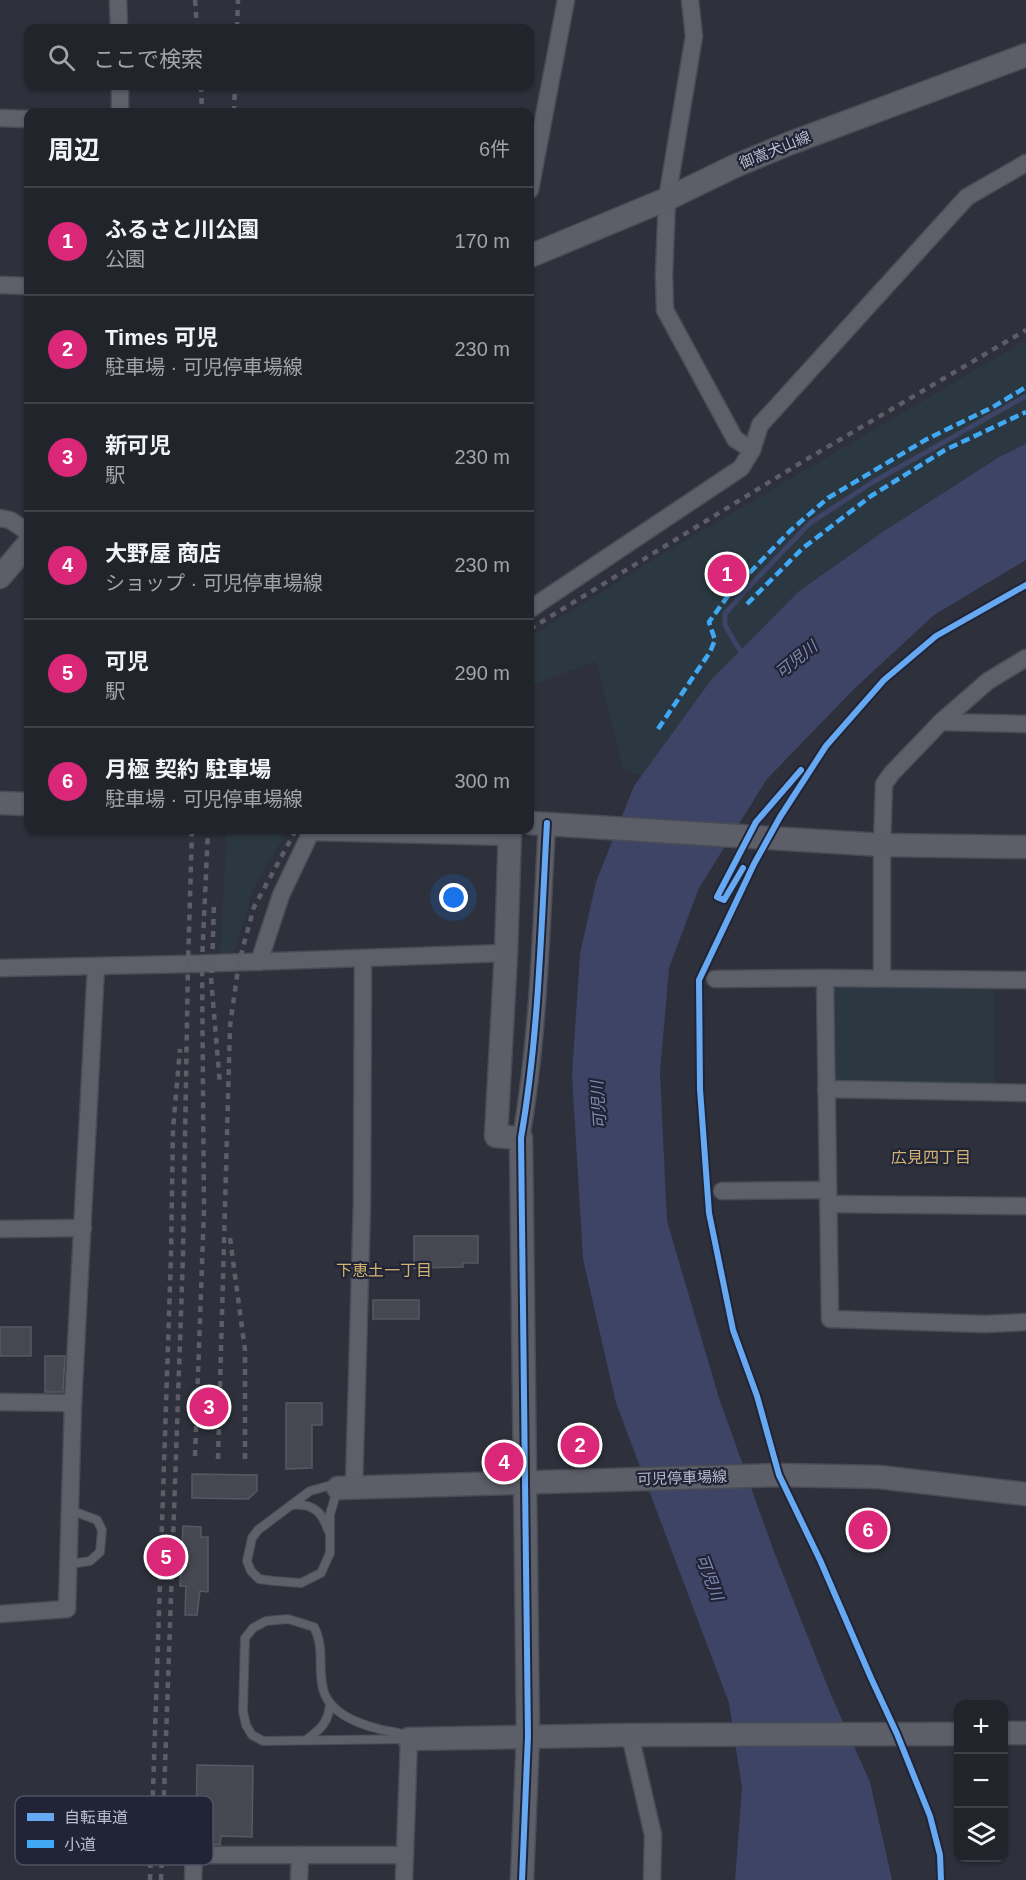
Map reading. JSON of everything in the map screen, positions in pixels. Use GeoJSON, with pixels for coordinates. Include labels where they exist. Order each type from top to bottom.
{"type":"FeatureCollection","features":[{"type":"Feature","properties":{"kind":"street"},"geometry":{"type":"LineString","coordinates":[[118,0],[119,24]]}},
{"type":"Feature","properties":{"kind":"street"},"geometry":{"type":"LineString","coordinates":[[534,169],[566,0]]}},
{"type":"Feature","properties":{"kind":"street"},"geometry":{"type":"LineString","coordinates":[[694,0],[694,36],[667,199],[665,310],[735,439],[752,450]]}},
{"type":"Feature","properties":{"kind":"street","name":"御嵩犬山線"},"geometry":{"type":"LineString","coordinates":[[534,254],[667,199],[735,166],[788,144],[1026,55]]}},
{"type":"Feature","properties":{"kind":"street"},"geometry":{"type":"LineString","coordinates":[[120,90],[120,108]]}},
{"type":"Feature","properties":{"kind":"street"},"geometry":{"type":"LineString","coordinates":[[0,118],[24,119]]}},
{"type":"Feature","properties":{"kind":"street"},"geometry":{"type":"LineString","coordinates":[[534,606],[741,468],[752,450],[760,425],[967,197],[1026,163]]}},
{"type":"Feature","properties":{"kind":"street"},"geometry":{"type":"LineString","coordinates":[[0,285],[24,286]]}},
{"type":"Feature","properties":{"kind":"street"},"geometry":{"type":"LineString","coordinates":[[0,518],[10,520],[24,529]]}},
{"type":"Feature","properties":{"kind":"street"},"geometry":{"type":"LineString","coordinates":[[0,577],[24,549]]}},
{"type":"Feature","properties":{"kind":"street"},"geometry":{"type":"LineString","coordinates":[[882,978],[884,784],[892,772],[941,722],[988,681],[1026,658]]}},
{"type":"Feature","properties":{"kind":"street"},"geometry":{"type":"LineString","coordinates":[[941,722],[1026,724]]}},
{"type":"Feature","properties":{"kind":"street"},"geometry":{"type":"LineString","coordinates":[[0,803],[24,804]]}},
{"type":"Feature","properties":{"kind":"street"},"geometry":{"type":"LineString","coordinates":[[522,1880],[528,1736],[521,1138],[530,1086],[537,998],[538,823],[882,845],[1026,847]]}},
{"type":"Feature","properties":{"kind":"street"},"geometry":{"type":"LineString","coordinates":[[259,962],[281,895],[310,834]]}},
{"type":"Feature","properties":{"kind":"street"},"geometry":{"type":"LineString","coordinates":[[510,834],[496,1136],[521,1138]]}},
{"type":"Feature","properties":{"kind":"street"},"geometry":{"type":"LineString","coordinates":[[0,968],[506,953]]}},
{"type":"Feature","properties":{"kind":"street"},"geometry":{"type":"LineString","coordinates":[[346,1488],[362,1203],[363,959]]}},
{"type":"Feature","properties":{"kind":"street"},"geometry":{"type":"LineString","coordinates":[[0,1614],[68,1609],[73,1403],[96,966]]}},
{"type":"Feature","properties":{"kind":"street"},"geometry":{"type":"LineString","coordinates":[[825,978],[830,1319],[985,1324],[1026,1322]]}},
{"type":"Feature","properties":{"kind":"street"},"geometry":{"type":"LineString","coordinates":[[716,979],[1026,980]]}},
{"type":"Feature","properties":{"kind":"street"},"geometry":{"type":"LineString","coordinates":[[826,1089],[1026,1093]]}},
{"type":"Feature","properties":{"kind":"street"},"geometry":{"type":"LineString","coordinates":[[722,1191],[1026,1206]]}},
{"type":"Feature","properties":{"kind":"street"},"geometry":{"type":"LineString","coordinates":[[0,1229],[83,1228]]}},
{"type":"Feature","properties":{"kind":"street"},"geometry":{"type":"LineString","coordinates":[[0,1402],[73,1403]]}},
{"type":"Feature","properties":{"kind":"street","name":"可児停車場線"},"geometry":{"type":"LineString","coordinates":[[346,1488],[779,1475],[879,1477],[1026,1494]]}},
{"type":"Feature","properties":{"kind":"street"},"geometry":{"type":"LineString","coordinates":[[1008,1733],[1026,1733]]}},
{"type":"Feature","properties":{"kind":"street"},"geometry":{"type":"LineString","coordinates":[[404,1880],[409,1739],[630,1735],[954,1734]]}},
{"type":"Feature","properties":{"kind":"street"},"geometry":{"type":"LineString","coordinates":[[630,1735],[653,1835],[652,1880]]}},
{"type":"Feature","properties":{"kind":"street"},"geometry":{"type":"LineString","coordinates":[[213,1855],[405,1855]]}},
{"type":"Feature","properties":{"kind":"street"},"geometry":{"type":"LineString","coordinates":[[299,1880],[300,1855]]}},
{"type":"Feature","properties":{"kind":"lane"},"geometry":{"type":"LineString","coordinates":[[320,1488],[346,1488],[330,1514],[331,1536],[328,1562],[321,1573],[301,1583],[259,1578],[251,1571],[247,1561],[248,1548],[258,1530],[310,1491],[320,1488]]}},
{"type":"Feature","properties":{"kind":"lane"},"geometry":{"type":"LineString","coordinates":[[292,1505],[300,1504],[316,1508],[331,1536]]}},
{"type":"Feature","properties":{"kind":"lane"},"geometry":{"type":"LineString","coordinates":[[70,1510],[97,1520],[102,1530],[100,1552],[90,1561],[70,1564]]}},
{"type":"Feature","properties":{"kind":"lane"},"geometry":{"type":"LineString","coordinates":[[288,1619],[314,1628],[321,1646],[321,1677],[325,1695],[330,1703],[349,1720],[405,1734],[409,1739],[262,1741],[252,1735],[246,1725],[243,1711],[245,1638],[253,1628],[266,1621],[288,1619]]}},
{"type":"Feature","properties":{"kind":"lane"},"geometry":{"type":"LineString","coordinates":[[305,1741],[325,1725],[330,1715],[330,1703]]}},
{"type":"Feature","properties":{"kind":"shaded area"},"geometry":{"type":"Polygon","coordinates":[[[1026,340],[1026,444],[998,457],[893,525],[798,592],[711,680],[642,776],[623,770],[596,661],[534,684],[534,634],[659,556],[1026,340]]]}},
{"type":"Feature","properties":{"kind":"shaded area"},"geometry":{"type":"Polygon","coordinates":[[[227,834],[286,834],[254,887],[234,953],[220,954],[227,834]]]}},
{"type":"Feature","properties":{"kind":"shaded area"},"geometry":{"type":"Polygon","coordinates":[[[832,986],[994,986],[994,1087],[832,1083],[832,986]]]}},
{"type":"Feature","properties":{"kind":"water","name":"可児川"},"geometry":{"type":"Polygon","coordinates":[[[1026,444],[1026,560],[934,615],[853,690],[767,779],[699,888],[669,968],[660,1073],[667,1221],[719,1398],[773,1549],[831,1695],[870,1782],[892,1880],[735,1880],[742,1788],[729,1703],[616,1403],[583,1259],[572,1075],[580,954],[596,882],[634,786],[711,680],[798,592],[884,531],[999,457],[1026,444]]]}},
{"type":"Feature","properties":{"kind":"building"},"geometry":{"type":"Polygon","coordinates":[[[414,1236],[478,1236],[478,1263],[463,1263],[463,1267],[414,1268],[414,1236]]]}},
{"type":"Feature","properties":{"kind":"building"},"geometry":{"type":"Polygon","coordinates":[[[373,1300],[419,1300],[419,1319],[373,1319],[373,1300]]]}},
{"type":"Feature","properties":{"kind":"building"},"geometry":{"type":"Polygon","coordinates":[[[0,1327],[31,1327],[31,1356],[0,1356],[0,1327]]]}},
{"type":"Feature","properties":{"kind":"building"},"geometry":{"type":"Polygon","coordinates":[[[45,1356],[65,1356],[63,1392],[45,1392],[45,1356]]]}},
{"type":"Feature","properties":{"kind":"building"},"geometry":{"type":"Polygon","coordinates":[[[286,1403],[322,1403],[322,1425],[312,1425],[312,1468],[286,1469],[286,1403]]]}},
{"type":"Feature","properties":{"kind":"building"},"geometry":{"type":"Polygon","coordinates":[[[192,1474],[257,1475],[257,1491],[248,1499],[192,1498],[192,1474]]]}},
{"type":"Feature","properties":{"kind":"building"},"geometry":{"type":"Polygon","coordinates":[[[183,1526],[201,1527],[201,1537],[208,1537],[208,1592],[200,1591],[197,1615],[185,1615],[186,1586],[180,1586],[183,1526]]]}},
{"type":"Feature","properties":{"kind":"building"},"geometry":{"type":"Polygon","coordinates":[[[197,1765],[253,1766],[252,1837],[221,1836],[220,1845],[213,1845],[213,1796],[197,1796],[197,1765]]]}},
{"type":"Feature","properties":{"kind":"waterway"},"geometry":{"type":"LineString","coordinates":[[745,655],[725,625],[725,614],[810,523],[873,482],[1026,396]]}},
{"type":"Feature","properties":{"kind":"railway"},"geometry":{"type":"LineString","coordinates":[[195,0],[197,24]]}},
{"type":"Feature","properties":{"kind":"railway"},"geometry":{"type":"LineString","coordinates":[[237,24],[238,0]]}},
{"type":"Feature","properties":{"kind":"railway"},"geometry":{"type":"LineString","coordinates":[[201,90],[202,108]]}},
{"type":"Feature","properties":{"kind":"railway"},"geometry":{"type":"LineString","coordinates":[[234,108],[235,90]]}},
{"type":"Feature","properties":{"kind":"railway"},"geometry":{"type":"LineString","coordinates":[[534,627],[802,462],[1026,330]]}},
{"type":"Feature","properties":{"kind":"railway"},"geometry":{"type":"LineString","coordinates":[[164,1796],[183,1256],[192,834]]}},
{"type":"Feature","properties":{"kind":"railway"},"geometry":{"type":"LineString","coordinates":[[195,1456],[204,1210],[202,963],[208,834]]}},
{"type":"Feature","properties":{"kind":"railway"},"geometry":{"type":"LineString","coordinates":[[218,1459],[230,1026],[239,962],[254,907],[294,834]]}},
{"type":"Feature","properties":{"kind":"railway"},"geometry":{"type":"LineString","coordinates":[[212,973],[214,901]]}},
{"type":"Feature","properties":{"kind":"railway"},"geometry":{"type":"LineString","coordinates":[[210,966],[220,1085]]}},
{"type":"Feature","properties":{"kind":"railway"},"geometry":{"type":"LineString","coordinates":[[153,1796],[171,1256],[173,1129],[180,1049]]}},
{"type":"Feature","properties":{"kind":"railway"},"geometry":{"type":"LineString","coordinates":[[230,1238],[245,1350],[245,1460]]}},
{"type":"Feature","properties":{"kind":"railway"},"geometry":{"type":"LineString","coordinates":[[150,1880],[151,1865]]}},
{"type":"Feature","properties":{"kind":"railway"},"geometry":{"type":"LineString","coordinates":[[161,1880],[162,1865]]}},
{"type":"Feature","properties":{"kind":"marked path"},"geometry":{"type":"LineString","coordinates":[[658,729],[710,652],[715,640],[709,622],[730,593],[791,530],[828,498],[927,439],[993,407],[1026,387]]}},
{"type":"Feature","properties":{"kind":"marked path"},"geometry":{"type":"LineString","coordinates":[[747,604],[803,548],[871,496],[945,450],[1026,412]]}},
{"type":"Feature","properties":{"kind":"cycle path"},"geometry":{"type":"LineString","coordinates":[[941,1880],[940,1855],[930,1816],[897,1734],[820,1560],[779,1475],[757,1396],[733,1330],[709,1213],[700,1089],[699,980],[754,864],[780,817],[826,746],[884,680],[936,636],[1026,585]]}},
{"type":"Feature","properties":{"kind":"cycle path"},"geometry":{"type":"LineString","coordinates":[[743,868],[724,900],[717,897],[756,822],[801,770]]}},
{"type":"Feature","properties":{"kind":"cycle path"},"geometry":{"type":"LineString","coordinates":[[522,1880],[528,1736],[521,1138],[536,1020],[547,823]]}},
{"type":"Feature","properties":{"kind":"place","name":"ふるさと川公園"},"geometry":{"type":"Point","coordinates":[727,574]}},
{"type":"Feature","properties":{"kind":"place","name":"新可児"},"geometry":{"type":"Point","coordinates":[209,1407]}},
{"type":"Feature","properties":{"kind":"place","name":"Times 可児"},"geometry":{"type":"Point","coordinates":[580,1445]}},
{"type":"Feature","properties":{"kind":"place","name":"大野屋 商店"},"geometry":{"type":"Point","coordinates":[504,1462]}},
{"type":"Feature","properties":{"kind":"place","name":"月極 契約 駐車場"},"geometry":{"type":"Point","coordinates":[868,1530]}},
{"type":"Feature","properties":{"kind":"place","name":"可児"},"geometry":{"type":"Point","coordinates":[166,1557]}},
{"type":"Feature","properties":{"kind":"district","name":"広見四丁目"},"geometry":{"type":"Point","coordinates":[931,1157]}},
{"type":"Feature","properties":{"kind":"district","name":"下恵土一丁目"},"geometry":{"type":"Point","coordinates":[384,1270]}}]}
